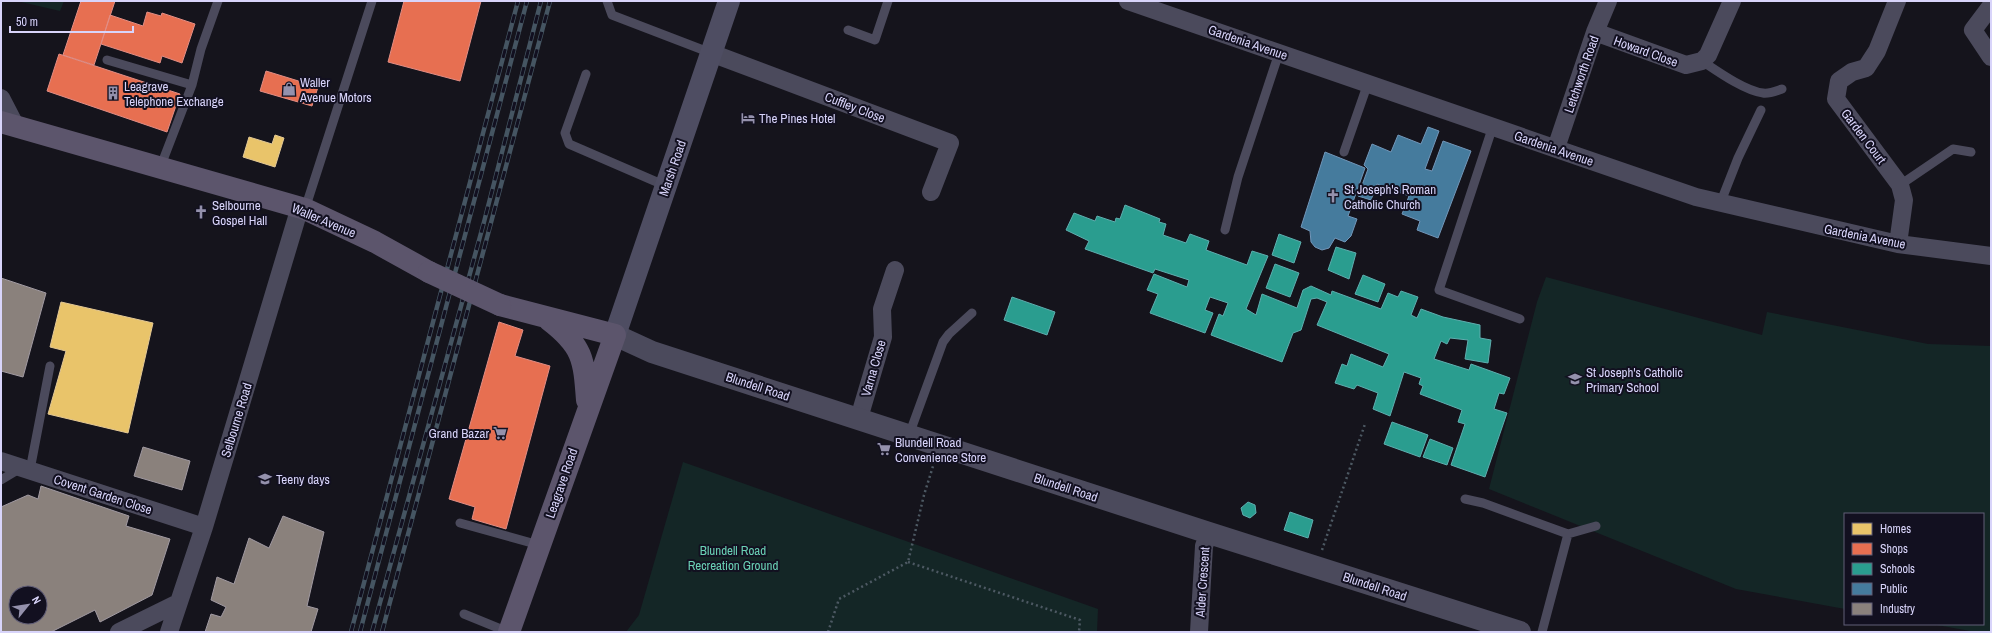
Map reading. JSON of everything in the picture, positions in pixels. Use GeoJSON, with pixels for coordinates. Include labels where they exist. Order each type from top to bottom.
{"type":"FeatureCollection","features":[{"type":"Feature","properties":{"kind":"main road","name":"Marsh Road"},"geometry":{"type":"LineString","coordinates":[[615,335],[729,1]]}},
{"type":"Feature","properties":{"kind":"main road","name":"Waller Avenue"},"geometry":{"type":"LineString","coordinates":[[8,124],[302,208],[368,239],[429,272],[500,306],[615,335]]}},
{"type":"Feature","properties":{"kind":"main road"},"geometry":{"type":"LineString","coordinates":[[549,319],[571,337],[580,352],[585,371],[588,407]]}},
{"type":"Feature","properties":{"kind":"main road","name":"Leagrave Road"},"geometry":{"type":"LineString","coordinates":[[508,632],[615,335]]}},
{"type":"Feature","properties":{"kind":"street","name":"Gardenia Avenue"},"geometry":{"type":"LineString","coordinates":[[1128,1],[1720,204],[1898,244],[1991,256]]}},
{"type":"Feature","properties":{"kind":"street","name":"Letchworth Road"},"geometry":{"type":"LineString","coordinates":[[1556,148],[1595,32],[1608,1]]}},
{"type":"Feature","properties":{"kind":"street"},"geometry":{"type":"LineString","coordinates":[[1702,61],[1708,55],[1732,1]]}},
{"type":"Feature","properties":{"kind":"street","name":"Garden Court"},"geometry":{"type":"LineString","coordinates":[[1897,1],[1877,51],[1866,68],[1852,72],[1839,81],[1836,100],[1900,185],[1904,200],[1898,244]]}},
{"type":"Feature","properties":{"kind":"street"},"geometry":{"type":"LineString","coordinates":[[1991,6],[1973,30],[1991,56]]}},
{"type":"Feature","properties":{"kind":"street","name":"Howard Close"},"geometry":{"type":"LineString","coordinates":[[1595,32],[1686,65],[1702,61]]}},
{"type":"Feature","properties":{"kind":"street","name":"Cuffley Close"},"geometry":{"type":"LineString","coordinates":[[711,52],[950,143],[931,192]]}},
{"type":"Feature","properties":{"kind":"street"},"geometry":{"type":"LineString","coordinates":[[1,98],[8,124]]}},
{"type":"Feature","properties":{"kind":"street","name":"Selbourne Road"},"geometry":{"type":"LineString","coordinates":[[169,632],[204,527],[302,208]]}},
{"type":"Feature","properties":{"kind":"street","name":"Varna Close"},"geometry":{"type":"LineString","coordinates":[[859,418],[883,338],[882,309],[895,270]]}},
{"type":"Feature","properties":{"kind":"street","name":"Blundell Road"},"geometry":{"type":"LineString","coordinates":[[615,335],[652,352],[859,418],[1209,533],[1520,632]]}},
{"type":"Feature","properties":{"kind":"street","name":"Covent Garden Close"},"geometry":{"type":"LineString","coordinates":[[1,461],[204,527]]}},
{"type":"Feature","properties":{"kind":"street","name":"Alder Crescent"},"geometry":{"type":"LineString","coordinates":[[1199,632],[1204,546],[1209,533]]}},
{"type":"Feature","properties":{"kind":"street"},"geometry":{"type":"LineString","coordinates":[[119,632],[178,603]]}},
{"type":"Feature","properties":{"kind":"lane"},"geometry":{"type":"LineString","coordinates":[[159,168],[192,84],[201,49],[218,1]]}},
{"type":"Feature","properties":{"kind":"lane"},"geometry":{"type":"LineString","coordinates":[[302,208],[372,1]]}},
{"type":"Feature","properties":{"kind":"lane"},"geometry":{"type":"LineString","coordinates":[[607,1],[612,15],[711,52]]}},
{"type":"Feature","properties":{"kind":"lane"},"geometry":{"type":"LineString","coordinates":[[848,30],[875,40],[888,1]]}},
{"type":"Feature","properties":{"kind":"lane"},"geometry":{"type":"LineString","coordinates":[[1225,230],[1238,177],[1279,52]]}},
{"type":"Feature","properties":{"kind":"lane"},"geometry":{"type":"LineString","coordinates":[[107,60],[192,84]]}},
{"type":"Feature","properties":{"kind":"lane"},"geometry":{"type":"LineString","coordinates":[[1702,61],[1729,79],[1758,92],[1765,94],[1782,89]]}},
{"type":"Feature","properties":{"kind":"lane"},"geometry":{"type":"LineString","coordinates":[[586,74],[565,133],[570,144],[666,186]]}},
{"type":"Feature","properties":{"kind":"lane"},"geometry":{"type":"LineString","coordinates":[[1344,152],[1368,83]]}},
{"type":"Feature","properties":{"kind":"lane"},"geometry":{"type":"LineString","coordinates":[[1720,204],[1738,158],[1761,110]]}},
{"type":"Feature","properties":{"kind":"lane"},"geometry":{"type":"LineString","coordinates":[[1493,126],[1439,290],[1520,319]]}},
{"type":"Feature","properties":{"kind":"lane"},"geometry":{"type":"LineString","coordinates":[[1900,185],[1953,149],[1971,152]]}},
{"type":"Feature","properties":{"kind":"lane"},"geometry":{"type":"LineString","coordinates":[[909,435],[943,342],[949,334],[972,313]]}},
{"type":"Feature","properties":{"kind":"lane"},"geometry":{"type":"LineString","coordinates":[[1,480],[26,469],[50,366]]}},
{"type":"Feature","properties":{"kind":"lane"},"geometry":{"type":"LineString","coordinates":[[1465,499],[1483,503],[1568,534],[1596,526]]}},
{"type":"Feature","properties":{"kind":"lane"},"geometry":{"type":"LineString","coordinates":[[460,523],[540,545]]}},
{"type":"Feature","properties":{"kind":"lane"},"geometry":{"type":"LineString","coordinates":[[1542,632],[1568,534]]}},
{"type":"Feature","properties":{"kind":"lane"},"geometry":{"type":"LineString","coordinates":[[464,614],[508,632]]}},
{"type":"Feature","properties":{"kind":"path"},"geometry":{"type":"LineString","coordinates":[[1316,567],[1365,424]]}},
{"type":"Feature","properties":{"kind":"path"},"geometry":{"type":"LineString","coordinates":[[908,562],[924,495],[936,456]]}},
{"type":"Feature","properties":{"kind":"path"},"geometry":{"type":"LineString","coordinates":[[828,632],[839,599],[908,562],[1080,620],[1079,632]]}},
{"type":"Feature","properties":{"kind":"green space"},"geometry":{"type":"Polygon","coordinates":[[[17,1],[64,1],[60,11],[17,1]]]}},
{"type":"Feature","properties":{"kind":"green space"},"geometry":{"type":"Polygon","coordinates":[[[1546,277],[1762,335],[1767,312],[1928,344],[1991,346],[1991,632],[1976,632],[1937,625],[1984,625],[1984,513],[1844,513],[1844,609],[1736,589],[1489,489],[1537,302],[1546,277]]]}},
{"type":"Feature","properties":{"kind":"green space","name":"Blundell Road Recreation Ground"},"geometry":{"type":"Polygon","coordinates":[[[683,462],[1098,609],[1097,632],[626,632],[639,615],[683,462]]]}},
{"type":"Feature","properties":{"kind":"building: Homes"},"geometry":{"type":"Polygon","coordinates":[[[275,135],[284,138],[275,167],[243,157],[249,137],[272,144],[275,135]]]}},
{"type":"Feature","properties":{"kind":"building: Homes"},"geometry":{"type":"Polygon","coordinates":[[[61,302],[153,323],[128,433],[48,414],[66,351],[50,347],[61,302]]]}},
{"type":"Feature","properties":{"kind":"building: Shops"},"geometry":{"type":"Polygon","coordinates":[[[81,1],[115,1],[94,65],[63,55],[81,1]]]}},
{"type":"Feature","properties":{"kind":"building: Shops"},"geometry":{"type":"Polygon","coordinates":[[[404,1],[481,1],[460,81],[388,62],[404,1]]]}},
{"type":"Feature","properties":{"kind":"building: Shops"},"geometry":{"type":"Polygon","coordinates":[[[147,12],[161,16],[162,13],[195,24],[182,63],[162,56],[160,63],[101,44],[110,15],[143,26],[147,12]]]}},
{"type":"Feature","properties":{"kind":"building: Shops","name":"Leagrave Telephone Exchange"},"geometry":{"type":"Polygon","coordinates":[[[59,54],[180,94],[167,132],[47,91],[59,54]]]}},
{"type":"Feature","properties":{"kind":"building: Shops","name":"Waller Avenue Motors"},"geometry":{"type":"Polygon","coordinates":[[[266,71],[318,87],[312,106],[260,91],[266,71]]]}},
{"type":"Feature","properties":{"kind":"building: Shops","name":"Grand Bazar"},"geometry":{"type":"Polygon","coordinates":[[[499,322],[523,330],[515,356],[550,366],[506,529],[472,519],[475,507],[449,499],[499,322]]]}},
{"type":"Feature","properties":{"kind":"building: Schools"},"geometry":{"type":"Polygon","coordinates":[[[1125,205],[1160,219],[1159,222],[1166,224],[1163,235],[1186,243],[1190,234],[1209,241],[1206,250],[1247,265],[1252,251],[1268,256],[1246,309],[1256,315],[1262,294],[1297,308],[1303,290],[1311,286],[1331,295],[1332,291],[1381,309],[1388,293],[1398,297],[1401,291],[1418,297],[1411,315],[1417,318],[1421,309],[1443,317],[1480,325],[1480,338],[1491,340],[1488,363],[1465,359],[1468,340],[1450,338],[1447,344],[1441,341],[1434,359],[1469,370],[1471,364],[1510,378],[1504,394],[1499,393],[1494,409],[1507,413],[1485,477],[1451,465],[1465,424],[1458,422],[1462,410],[1420,394],[1423,386],[1419,384],[1421,378],[1404,372],[1390,416],[1373,409],[1378,393],[1357,385],[1354,389],[1335,383],[1342,364],[1347,366],[1351,354],[1383,367],[1389,354],[1317,325],[1327,302],[1317,298],[1311,299],[1301,330],[1293,333],[1282,362],[1211,335],[1219,314],[1223,316],[1228,303],[1210,297],[1205,310],[1213,313],[1205,333],[1150,313],[1158,294],[1147,290],[1154,274],[1187,287],[1189,280],[1155,269],[1153,273],[1085,249],[1089,241],[1066,230],[1074,213],[1095,221],[1097,216],[1115,222],[1116,218],[1120,219],[1125,205]]]}},
{"type":"Feature","properties":{"kind":"building: Schools"},"geometry":{"type":"Polygon","coordinates":[[[1279,234],[1301,242],[1294,263],[1272,255],[1279,234]]]}},
{"type":"Feature","properties":{"kind":"building: Schools"},"geometry":{"type":"Polygon","coordinates":[[[1336,247],[1356,253],[1349,279],[1328,270],[1336,247]]]}},
{"type":"Feature","properties":{"kind":"building: Schools"},"geometry":{"type":"Polygon","coordinates":[[[1275,264],[1299,273],[1290,297],[1266,288],[1275,264]]]}},
{"type":"Feature","properties":{"kind":"building: Schools"},"geometry":{"type":"Polygon","coordinates":[[[1363,275],[1385,284],[1378,302],[1355,294],[1363,275]]]}},
{"type":"Feature","properties":{"kind":"building: Schools"},"geometry":{"type":"Polygon","coordinates":[[[1012,297],[1055,312],[1047,335],[1004,320],[1012,297]]]}},
{"type":"Feature","properties":{"kind":"building: Schools"},"geometry":{"type":"Polygon","coordinates":[[[1392,422],[1428,435],[1420,457],[1384,444],[1392,422]]]}},
{"type":"Feature","properties":{"kind":"building: Schools"},"geometry":{"type":"Polygon","coordinates":[[[1430,439],[1453,448],[1447,465],[1423,457],[1430,439]]]}},
{"type":"Feature","properties":{"kind":"building: Schools"},"geometry":{"type":"Polygon","coordinates":[[[1248,502],[1255,505],[1256,513],[1250,518],[1243,515],[1241,508],[1248,502]]]}},
{"type":"Feature","properties":{"kind":"building: Schools"},"geometry":{"type":"Polygon","coordinates":[[[1290,512],[1313,520],[1308,538],[1284,530],[1290,512]]]}},
{"type":"Feature","properties":{"kind":"building: Public"},"geometry":{"type":"Polygon","coordinates":[[[1428,127],[1439,131],[1425,169],[1432,171],[1443,141],[1471,151],[1438,238],[1417,230],[1420,221],[1402,214],[1409,196],[1377,184],[1371,200],[1358,196],[1368,169],[1364,165],[1372,144],[1391,152],[1398,135],[1421,144],[1428,127]]]}},
{"type":"Feature","properties":{"kind":"building: Public","name":"St Joseph's Roman Catholic Church"},"geometry":{"type":"Polygon","coordinates":[[[1325,152],[1365,168],[1348,216],[1357,219],[1351,236],[1345,242],[1335,238],[1329,248],[1322,250],[1315,247],[1311,242],[1310,231],[1301,227],[1325,152]]]}},
{"type":"Feature","properties":{"kind":"building: Industry"},"geometry":{"type":"Polygon","coordinates":[[[1,278],[46,293],[23,377],[1,371],[1,278]]]}},
{"type":"Feature","properties":{"kind":"building: Industry"},"geometry":{"type":"Polygon","coordinates":[[[143,447],[190,461],[182,490],[134,476],[143,447]]]}},
{"type":"Feature","properties":{"kind":"building: Industry"},"geometry":{"type":"Polygon","coordinates":[[[41,486],[129,516],[126,526],[170,539],[152,595],[100,622],[95,610],[51,632],[1,632],[1,507],[28,495],[38,499],[41,486]]]}},
{"type":"Feature","properties":{"kind":"building: Industry"},"geometry":{"type":"Polygon","coordinates":[[[283,516],[324,532],[307,606],[318,609],[311,632],[205,632],[211,614],[221,617],[226,607],[211,600],[217,577],[234,584],[249,538],[269,548],[283,516]]]}},
{"type":"Feature","properties":{"kind":"railway"},"geometry":{"type":"LineString","coordinates":[[351,632],[518,1]]}},
{"type":"Feature","properties":{"kind":"railway"},"geometry":{"type":"LineString","coordinates":[[360,632],[527,1]]}},
{"type":"Feature","properties":{"kind":"railway"},"geometry":{"type":"LineString","coordinates":[[372,632],[484,222],[541,1]]}},
{"type":"Feature","properties":{"kind":"railway"},"geometry":{"type":"LineString","coordinates":[[382,632],[550,1]]}},
{"type":"Feature","properties":{"kind":"place","name":"Waller Avenue Motors"},"geometry":{"type":"Point","coordinates":[289,89]}},
{"type":"Feature","properties":{"kind":"place","name":"Leagrave Telephone Exchange"},"geometry":{"type":"Point","coordinates":[113,93]}},
{"type":"Feature","properties":{"kind":"place","name":"The Pines Hotel"},"geometry":{"type":"Point","coordinates":[748,118]}},
{"type":"Feature","properties":{"kind":"place","name":"St Joseph's Roman Catholic Church"},"geometry":{"type":"Point","coordinates":[1333,196]}},
{"type":"Feature","properties":{"kind":"place","name":"Selbourne Gospel Hall"},"geometry":{"type":"Point","coordinates":[201,212]}},
{"type":"Feature","properties":{"kind":"place","name":"St Joseph's Catholic Primary School"},"geometry":{"type":"Point","coordinates":[1575,379]}},
{"type":"Feature","properties":{"kind":"place","name":"Grand Bazar"},"geometry":{"type":"Point","coordinates":[500,433]}},
{"type":"Feature","properties":{"kind":"place","name":"Blundell Road Convenience Store"},"geometry":{"type":"Point","coordinates":[884,449]}},
{"type":"Feature","properties":{"kind":"place","name":"Teeny days"},"geometry":{"type":"Point","coordinates":[265,479]}}]}
